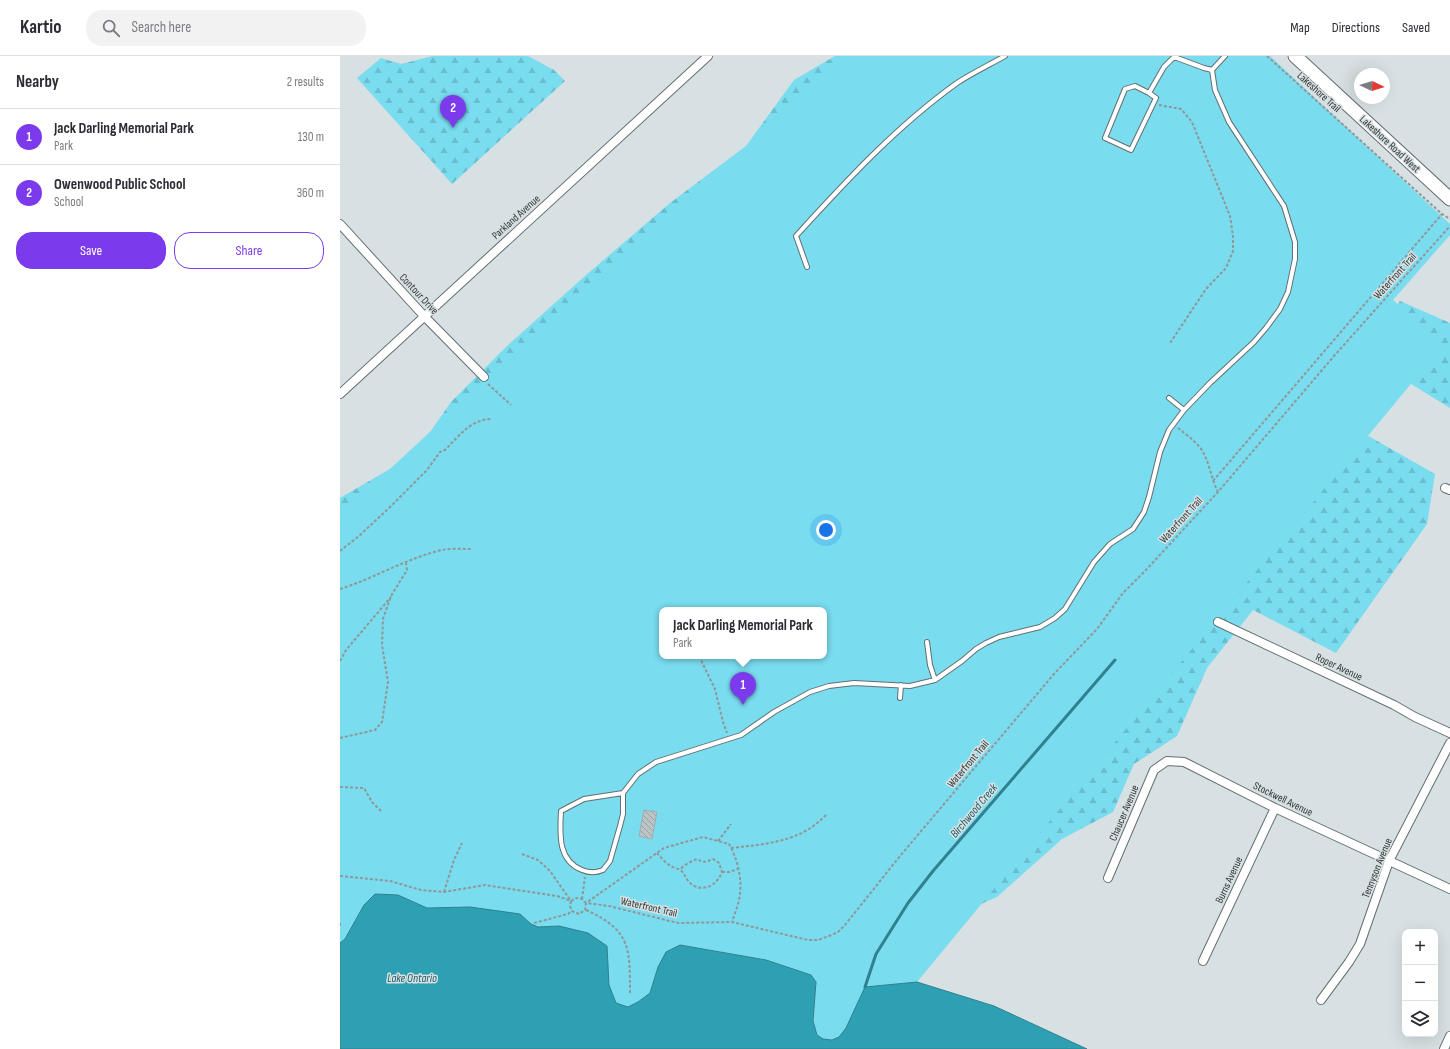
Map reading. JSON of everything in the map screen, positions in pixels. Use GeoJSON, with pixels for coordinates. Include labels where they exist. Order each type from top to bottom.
{"type":"FeatureCollection","features":[{"type":"Feature","properties":{"kind":"main road","name":"Lakeshore Road West"},"geometry":{"type":"LineString","coordinates":[[1295,56],[1450,199]]}},
{"type":"Feature","properties":{"kind":"street","name":"Parkland Avenue"},"geometry":{"type":"LineString","coordinates":[[340,394],[708,56]]}},
{"type":"Feature","properties":{"kind":"street","name":"Contour Drive"},"geometry":{"type":"LineString","coordinates":[[340,224],[424,316],[484,378]]}},
{"type":"Feature","properties":{"kind":"street","name":"Roper Avenue"},"geometry":{"type":"LineString","coordinates":[[1218,622],[1450,733]]}},
{"type":"Feature","properties":{"kind":"street","name":"Tennyson Avenue"},"geometry":{"type":"LineString","coordinates":[[1321,1000],[1349,962],[1360,944],[1390,861],[1450,743]]}},
{"type":"Feature","properties":{"kind":"street","name":"Stockwell Avenue"},"geometry":{"type":"LineString","coordinates":[[1167,761],[1184,762],[1275,808],[1450,889]]}},
{"type":"Feature","properties":{"kind":"street","name":"Chaucer Avenue"},"geometry":{"type":"LineString","coordinates":[[1108,878],[1154,770],[1167,761]]}},
{"type":"Feature","properties":{"kind":"street","name":"Burns Avenue"},"geometry":{"type":"LineString","coordinates":[[1203,961],[1275,808]]}},
{"type":"Feature","properties":{"kind":"street"},"geometry":{"type":"LineString","coordinates":[[1444,1049],[1450,1036]]}},
{"type":"Feature","properties":{"kind":"lane"},"geometry":{"type":"LineString","coordinates":[[807,267],[796,236],[837,191],[913,119],[958,82],[1005,56]]}},
{"type":"Feature","properties":{"kind":"lane"},"geometry":{"type":"LineString","coordinates":[[1212,70],[1225,56]]}},
{"type":"Feature","properties":{"kind":"lane"},"geometry":{"type":"LineString","coordinates":[[1149,93],[1164,67],[1173,58],[1212,70]]}},
{"type":"Feature","properties":{"kind":"lane"},"geometry":{"type":"LineString","coordinates":[[624,793],[584,799],[561,811],[562,843],[566,859],[571,864],[586,872],[594,873],[603,870],[610,861],[623,814],[624,793],[638,774],[656,762],[741,735],[774,712],[810,692],[829,686],[854,683],[919,685],[935,680],[986,643],[999,637],[1040,627],[1055,618],[1065,609],[1094,562],[1110,544],[1133,529],[1144,512],[1160,452],[1173,425],[1184,410],[1210,383],[1254,342],[1276,316],[1288,292],[1295,259],[1295,242],[1284,206],[1229,122],[1215,90],[1212,70]]}},
{"type":"Feature","properties":{"kind":"lane"},"geometry":{"type":"LineString","coordinates":[[1135,86],[1149,93],[1156,98],[1131,150],[1105,138],[1125,89],[1135,86]]}},
{"type":"Feature","properties":{"kind":"lane"},"geometry":{"type":"LineString","coordinates":[[1169,398],[1184,410]]}},
{"type":"Feature","properties":{"kind":"lane"},"geometry":{"type":"LineString","coordinates":[[927,642],[930,665],[935,680]]}},
{"type":"Feature","properties":{"kind":"lane"},"geometry":{"type":"LineString","coordinates":[[900,698],[901,685]]}},
{"type":"Feature","properties":{"kind":"path","name":"Lakeshore Trail"},"geometry":{"type":"LineString","coordinates":[[1267,56],[1442,214],[1450,219]]}},
{"type":"Feature","properties":{"kind":"path"},"geometry":{"type":"LineString","coordinates":[[1154,104],[1181,109],[1192,122],[1230,216],[1233,236],[1233,251],[1226,268],[1206,289],[1170,343]]}},
{"type":"Feature","properties":{"kind":"path"},"geometry":{"type":"LineString","coordinates":[[1213,481],[1442,214]]}},
{"type":"Feature","properties":{"kind":"path","name":"Waterfront Trail"},"geometry":{"type":"LineString","coordinates":[[586,903],[609,906],[678,923],[732,922],[808,940],[818,940],[838,932],[900,856],[1054,674],[1097,629],[1123,593],[1145,572],[1218,492],[1334,356],[1450,226]]}},
{"type":"Feature","properties":{"kind":"path"},"geometry":{"type":"LineString","coordinates":[[484,378],[487,384],[511,405]]}},
{"type":"Feature","properties":{"kind":"path"},"geometry":{"type":"LineString","coordinates":[[340,551],[359,536],[389,508],[427,470],[440,452],[445,450],[471,424],[484,419],[492,419]]}},
{"type":"Feature","properties":{"kind":"path"},"geometry":{"type":"LineString","coordinates":[[1173,425],[1196,443],[1204,454],[1218,492]]}},
{"type":"Feature","properties":{"kind":"path"},"geometry":{"type":"LineString","coordinates":[[340,589],[443,550],[471,549]]}},
{"type":"Feature","properties":{"kind":"path"},"geometry":{"type":"LineString","coordinates":[[340,738],[376,730],[382,722],[388,682],[382,645],[383,619],[392,596],[407,570],[406,563]]}},
{"type":"Feature","properties":{"kind":"path"},"geometry":{"type":"LineString","coordinates":[[340,661],[346,650],[392,596]]}},
{"type":"Feature","properties":{"kind":"path"},"geometry":{"type":"LineString","coordinates":[[700,659],[715,689],[723,722],[730,739]]}},
{"type":"Feature","properties":{"kind":"path"},"geometry":{"type":"LineString","coordinates":[[340,787],[364,788],[372,802],[381,811]]}},
{"type":"Feature","properties":{"kind":"path"},"geometry":{"type":"LineString","coordinates":[[732,848],[788,839],[810,829],[826,815]]}},
{"type":"Feature","properties":{"kind":"path"},"geometry":{"type":"LineString","coordinates":[[718,840],[731,824]]}},
{"type":"Feature","properties":{"kind":"path"},"geometry":{"type":"LineString","coordinates":[[586,903],[664,848],[703,837],[729,844],[734,853],[741,880],[740,895],[732,922]]}},
{"type":"Feature","properties":{"kind":"path"},"geometry":{"type":"LineString","coordinates":[[444,892],[454,860],[462,843]]}},
{"type":"Feature","properties":{"kind":"path"},"geometry":{"type":"LineString","coordinates":[[657,853],[670,866],[680,870],[692,885],[704,888],[716,883],[722,872],[719,863],[713,859],[708,862],[702,862],[697,859],[693,860],[680,870]]}},
{"type":"Feature","properties":{"kind":"path"},"geometry":{"type":"LineString","coordinates":[[522,854],[538,860],[550,871],[571,901],[570,906],[572,911],[579,914],[586,910]]}},
{"type":"Feature","properties":{"kind":"path"},"geometry":{"type":"LineString","coordinates":[[722,872],[729,872],[738,868]]}},
{"type":"Feature","properties":{"kind":"path"},"geometry":{"type":"LineString","coordinates":[[582,899],[586,872]]}},
{"type":"Feature","properties":{"kind":"path"},"geometry":{"type":"LineString","coordinates":[[340,876],[390,881],[421,890],[444,892],[485,885],[557,896],[571,901],[576,898],[582,899],[586,903],[586,910]]}},
{"type":"Feature","properties":{"kind":"path"},"geometry":{"type":"LineString","coordinates":[[586,910],[606,920],[615,927],[624,939],[630,962],[630,994]]}},
{"type":"Feature","properties":{"kind":"path"},"geometry":{"type":"LineString","coordinates":[[534,923],[568,914],[572,911]]}},
{"type":"Feature","properties":{"kind":"path"},"geometry":{"type":"LineString","coordinates":[[340,923],[340,928]]}},
{"type":"Feature","properties":{"kind":"green space"},"geometry":{"type":"Polygon","coordinates":[[[433,56],[528,56],[554,70],[565,81],[452,184],[357,78],[381,58],[401,64],[433,56]]]}},
{"type":"Feature","properties":{"kind":"green space"},"geometry":{"type":"Polygon","coordinates":[[[835,56],[915,56],[340,562],[340,498],[414,455],[451,402],[507,346],[670,203],[746,146],[794,80],[835,56]]]}},
{"type":"Feature","properties":{"kind":"green space"},"geometry":{"type":"Polygon","coordinates":[[[852,56],[1270,56],[1450,224],[1450,235],[1393,300],[1443,345],[917,982],[866,987],[846,1028],[839,1038],[832,1040],[823,1039],[817,1035],[813,1021],[816,982],[811,975],[766,960],[680,945],[658,967],[650,993],[628,1007],[616,1003],[609,985],[607,946],[559,926],[538,927],[531,924],[520,914],[446,908],[427,908],[398,895],[340,943],[340,515],[493,374],[684,209],[852,56]]]}},
{"type":"Feature","properties":{"kind":"green space"},"geometry":{"type":"Polygon","coordinates":[[[1400,301],[1450,323],[1450,408],[1408,382],[1363,433],[1435,474],[1427,524],[1336,653],[1253,610],[1207,668],[1177,736],[1134,764],[1113,812],[1062,839],[997,897],[906,937],[1255,483],[1400,301]]]}},
{"type":"Feature","properties":{"kind":"water","name":"Lake Ontario"},"geometry":{"type":"Polygon","coordinates":[[[375,894],[398,895],[427,908],[470,907],[520,914],[531,924],[538,927],[559,926],[588,933],[607,946],[609,985],[616,1003],[628,1007],[650,993],[658,967],[666,952],[680,945],[766,960],[811,975],[816,982],[813,1021],[817,1035],[823,1039],[832,1040],[839,1037],[846,1028],[865,987],[917,982],[994,1006],[1087,1049],[340,1049],[340,943],[345,939],[364,905],[375,894]]]}},
{"type":"Feature","properties":{"kind":"building"},"geometry":{"type":"Polygon","coordinates":[[[644,810],[657,812],[652,839],[639,836],[644,810]]]}},
{"type":"Feature","properties":{"kind":"waterway","name":"Birchwood Creek"},"geometry":{"type":"LineString","coordinates":[[865,987],[876,954],[908,903],[933,871],[1115,660]]}},
{"type":"Feature","properties":{"kind":"place","name":"Owenwood Public School"},"geometry":{"type":"Point","coordinates":[453,128]}},
{"type":"Feature","properties":{"kind":"place","name":"Jack Darling Memorial Park"},"geometry":{"type":"Point","coordinates":[743,705]}}]}
